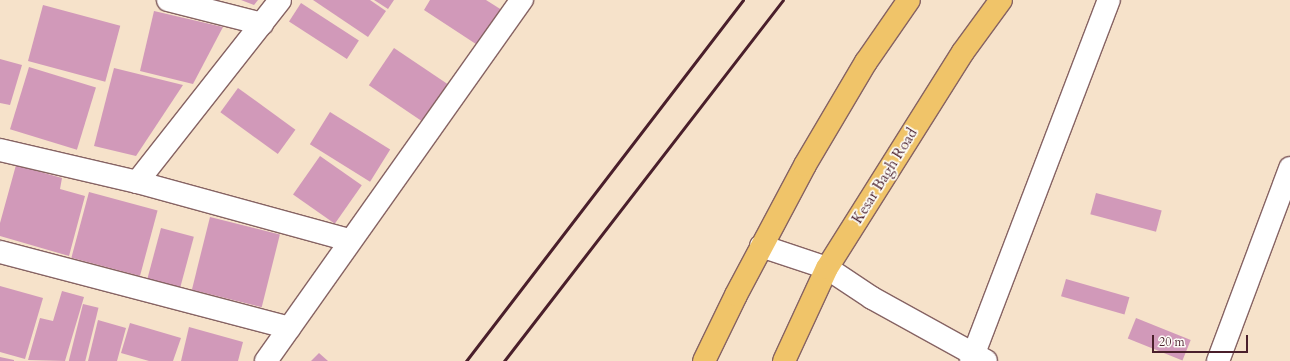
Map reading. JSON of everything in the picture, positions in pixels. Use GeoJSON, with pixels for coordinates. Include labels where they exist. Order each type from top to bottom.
{"type":"FeatureCollection","features":[{"type":"Feature","properties":{"kind":"main road"},"geometry":{"type":"LineString","coordinates":[[704,361],[805,165],[866,62],[909,0]]}},
{"type":"Feature","properties":{"kind":"main road","name":"Kesar Bagh Road"},"geometry":{"type":"LineString","coordinates":[[784,361],[827,268],[963,52],[1000,0]]}},
{"type":"Feature","properties":{"kind":"street"},"geometry":{"type":"LineString","coordinates":[[168,0],[262,24]]}},
{"type":"Feature","properties":{"kind":"street"},"geometry":{"type":"LineString","coordinates":[[137,182],[280,0]]}},
{"type":"Feature","properties":{"kind":"street"},"geometry":{"type":"LineString","coordinates":[[266,361],[350,240],[522,0]]}},
{"type":"Feature","properties":{"kind":"street"},"geometry":{"type":"LineString","coordinates":[[762,246],[827,268],[872,298],[977,359],[1109,0]]}},
{"type":"Feature","properties":{"kind":"street"},"geometry":{"type":"LineString","coordinates":[[0,150],[137,182],[350,240]]}},
{"type":"Feature","properties":{"kind":"street"},"geometry":{"type":"LineString","coordinates":[[1218,361],[1290,168]]}},
{"type":"Feature","properties":{"kind":"street"},"geometry":{"type":"LineString","coordinates":[[0,252],[289,328]]}},
{"type":"Feature","properties":{"kind":"building"},"geometry":{"type":"Polygon","coordinates":[[[241,0],[258,0],[254,5],[241,0]]]}},
{"type":"Feature","properties":{"kind":"building"},"geometry":{"type":"Polygon","coordinates":[[[313,0],[370,0],[386,11],[368,37],[313,0]]]}},
{"type":"Feature","properties":{"kind":"building"},"geometry":{"type":"Polygon","coordinates":[[[374,0],[394,0],[388,9],[374,0]]]}},
{"type":"Feature","properties":{"kind":"building"},"geometry":{"type":"Polygon","coordinates":[[[430,0],[486,0],[505,12],[482,48],[424,10],[430,0]]]}},
{"type":"Feature","properties":{"kind":"building"},"geometry":{"type":"Polygon","coordinates":[[[301,3],[359,41],[347,59],[289,21],[301,3]]]}},
{"type":"Feature","properties":{"kind":"building"},"geometry":{"type":"Polygon","coordinates":[[[43,5],[120,26],[105,82],[28,61],[43,5]]]}},
{"type":"Feature","properties":{"kind":"building"},"geometry":{"type":"Polygon","coordinates":[[[154,11],[223,27],[193,84],[140,71],[154,11]]]}},
{"type":"Feature","properties":{"kind":"building"},"geometry":{"type":"Polygon","coordinates":[[[394,48],[448,84],[423,122],[369,85],[394,48]]]}},
{"type":"Feature","properties":{"kind":"building"},"geometry":{"type":"Polygon","coordinates":[[[0,59],[22,65],[10,105],[0,103],[0,59]]]}},
{"type":"Feature","properties":{"kind":"building"},"geometry":{"type":"Polygon","coordinates":[[[29,67],[96,87],[77,150],[10,129],[29,67]]]}},
{"type":"Feature","properties":{"kind":"building"},"geometry":{"type":"Polygon","coordinates":[[[114,68],[183,85],[136,156],[94,146],[114,68]]]}},
{"type":"Feature","properties":{"kind":"building"},"geometry":{"type":"Polygon","coordinates":[[[238,88],[295,130],[278,154],[220,112],[238,88]]]}},
{"type":"Feature","properties":{"kind":"building"},"geometry":{"type":"Polygon","coordinates":[[[330,112],[390,150],[370,182],[310,144],[330,112]]]}},
{"type":"Feature","properties":{"kind":"building"},"geometry":{"type":"Polygon","coordinates":[[[320,156],[362,185],[335,224],[293,195],[320,156]]]}},
{"type":"Feature","properties":{"kind":"building"},"geometry":{"type":"Polygon","coordinates":[[[16,165],[62,178],[60,189],[85,196],[69,256],[0,236],[0,223],[16,165]]]}},
{"type":"Feature","properties":{"kind":"building"},"geometry":{"type":"Polygon","coordinates":[[[89,192],[158,210],[140,276],[71,258],[89,192]]]}},
{"type":"Feature","properties":{"kind":"building"},"geometry":{"type":"Polygon","coordinates":[[[1096,193],[1162,211],[1156,232],[1090,214],[1096,193]]]}},
{"type":"Feature","properties":{"kind":"building"},"geometry":{"type":"Polygon","coordinates":[[[210,217],[280,234],[262,307],[192,290],[210,217]]]}},
{"type":"Feature","properties":{"kind":"building"},"geometry":{"type":"Polygon","coordinates":[[[161,228],[194,237],[179,292],[146,283],[161,228]]]}},
{"type":"Feature","properties":{"kind":"building"},"geometry":{"type":"Polygon","coordinates":[[[1066,279],[1129,297],[1124,314],[1061,296],[1066,279]]]}},
{"type":"Feature","properties":{"kind":"building"},"geometry":{"type":"Polygon","coordinates":[[[0,286],[43,298],[25,359],[0,352],[0,286]]]}},
{"type":"Feature","properties":{"kind":"building"},"geometry":{"type":"Polygon","coordinates":[[[62,291],[84,297],[65,361],[28,360],[40,318],[53,321],[62,291]]]}},
{"type":"Feature","properties":{"kind":"building"},"geometry":{"type":"Polygon","coordinates":[[[83,304],[99,308],[85,361],[69,361],[83,304]]]}},
{"type":"Feature","properties":{"kind":"building"},"geometry":{"type":"Polygon","coordinates":[[[1136,318],[1191,340],[1182,360],[1128,338],[1136,318]]]}},
{"type":"Feature","properties":{"kind":"building"},"geometry":{"type":"Polygon","coordinates":[[[98,320],[126,328],[117,361],[88,361],[98,320]]]}},
{"type":"Feature","properties":{"kind":"building"},"geometry":{"type":"Polygon","coordinates":[[[130,323],[181,338],[173,361],[149,361],[121,353],[130,323]]]}},
{"type":"Feature","properties":{"kind":"building"},"geometry":{"type":"Polygon","coordinates":[[[189,327],[243,342],[238,361],[181,361],[189,327]]]}},
{"type":"Feature","properties":{"kind":"building"},"geometry":{"type":"Polygon","coordinates":[[[319,353],[328,361],[311,361],[319,353]]]}},
{"type":"Feature","properties":{"kind":"building"},"geometry":{"type":"Polygon","coordinates":[[[0,357],[14,360],[14,361],[0,361],[0,357]]]}},
{"type":"Feature","properties":{"kind":"railway"},"geometry":{"type":"LineString","coordinates":[[466,361],[743,0]]}},
{"type":"Feature","properties":{"kind":"railway"},"geometry":{"type":"LineString","coordinates":[[504,361],[783,0]]}}]}
